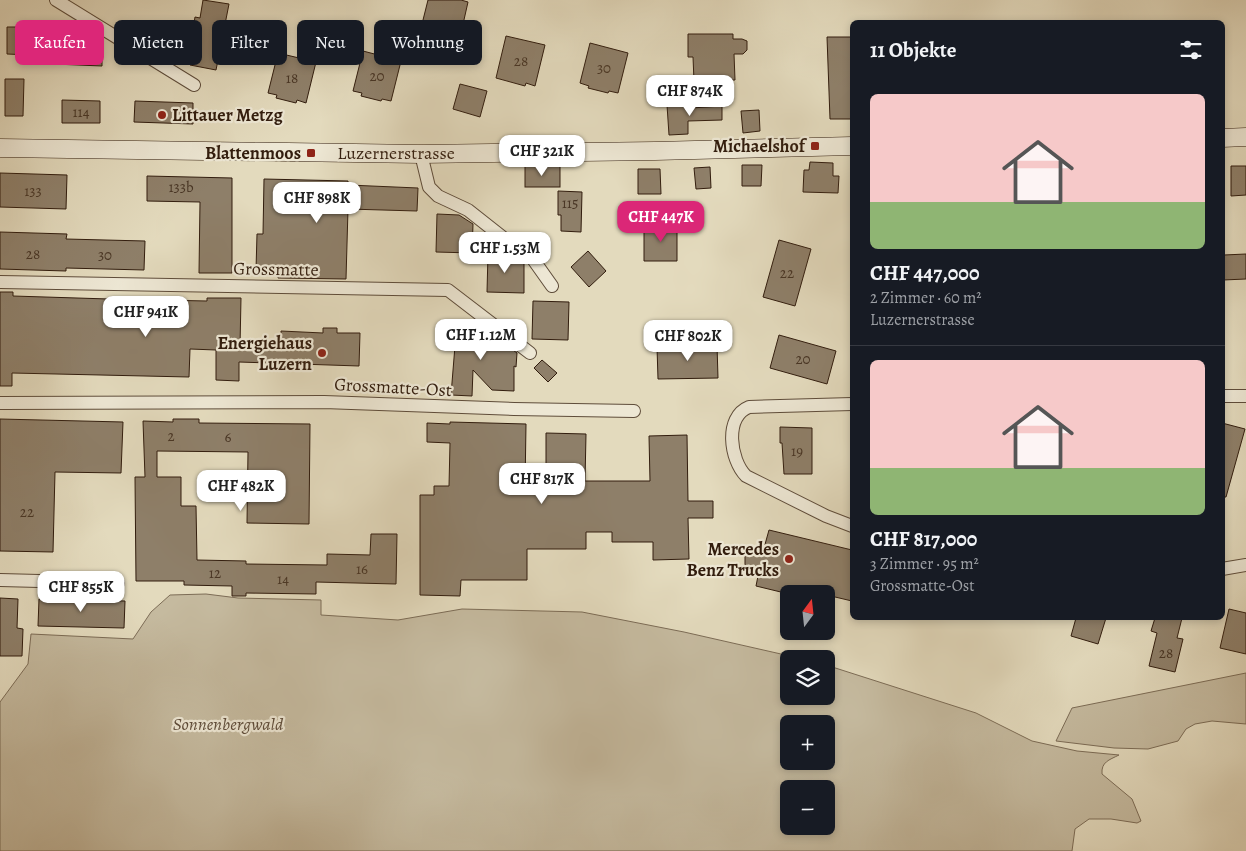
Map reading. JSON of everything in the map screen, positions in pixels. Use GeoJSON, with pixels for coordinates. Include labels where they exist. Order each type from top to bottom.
{"type":"FeatureCollection","features":[{"type":"Feature","properties":{"kind":"main road"},"geometry":{"type":"LineString","coordinates":[[1225,138],[1246,137]]}},
{"type":"Feature","properties":{"kind":"main road","name":"Luzernerstrasse"},"geometry":{"type":"LineString","coordinates":[[0,148],[421,154],[850,146]]}},
{"type":"Feature","properties":{"kind":"street"},"geometry":{"type":"LineString","coordinates":[[56,0],[194,85]]}},
{"type":"Feature","properties":{"kind":"street"},"geometry":{"type":"LineString","coordinates":[[421,154],[429,187],[438,196],[468,210],[506,240],[530,255],[552,286]]}},
{"type":"Feature","properties":{"kind":"street","name":"Grossmatte"},"geometry":{"type":"LineString","coordinates":[[0,282],[448,290],[530,353]]}},
{"type":"Feature","properties":{"kind":"street"},"geometry":{"type":"LineString","coordinates":[[1225,396],[1246,396]]}},
{"type":"Feature","properties":{"kind":"street","name":"Grossmatte-Ost"},"geometry":{"type":"LineString","coordinates":[[0,403],[324,402],[504,409],[634,411]]}},
{"type":"Feature","properties":{"kind":"street"},"geometry":{"type":"LineString","coordinates":[[850,404],[749,406],[743,409],[737,416],[733,429],[735,460],[740,470],[746,476],[850,525]]}},
{"type":"Feature","properties":{"kind":"street"},"geometry":{"type":"LineString","coordinates":[[1225,568],[1246,565]]}},
{"type":"Feature","properties":{"kind":"street"},"geometry":{"type":"LineString","coordinates":[[0,580],[118,583]]}},
{"type":"Feature","properties":{"kind":"green space","name":"Sonnenbergwald"},"geometry":{"type":"Polygon","coordinates":[[[206,594],[238,598],[321,600],[321,615],[398,620],[462,609],[582,612],[684,632],[780,654],[780,705],[835,705],[835,668],[976,713],[1032,741],[1077,751],[1119,755],[1104,764],[1102,774],[1132,799],[1141,821],[1137,823],[1111,819],[1089,819],[1075,829],[1072,851],[0,851],[0,702],[28,664],[31,634],[133,639],[151,612],[170,595],[206,594]]]}},
{"type":"Feature","properties":{"kind":"green space"},"geometry":{"type":"Polygon","coordinates":[[[1246,673],[1246,724],[1212,721],[1195,724],[1186,729],[1178,741],[1148,749],[1114,748],[1056,741],[1072,708],[1246,673]]]}},
{"type":"Feature","properties":{"kind":"building"},"geometry":{"type":"Polygon","coordinates":[[[203,0],[229,4],[226,20],[212,20],[212,65],[217,65],[216,70],[190,65],[202,65],[202,20],[194,20],[195,17],[200,18],[203,0]]]}},
{"type":"Feature","properties":{"kind":"building"},"geometry":{"type":"Polygon","coordinates":[[[428,0],[461,0],[468,2],[464,20],[423,20],[428,0]]]}},
{"type":"Feature","properties":{"kind":"building"},"geometry":{"type":"Polygon","coordinates":[[[7,27],[15,27],[15,54],[7,54],[7,27]]]}},
{"type":"Feature","properties":{"kind":"building"},"geometry":{"type":"Polygon","coordinates":[[[688,34],[733,34],[733,39],[747,41],[747,50],[743,54],[734,54],[735,80],[694,81],[693,57],[688,57],[688,34]]]}},
{"type":"Feature","properties":{"kind":"building"},"geometry":{"type":"Polygon","coordinates":[[[506,36],[545,45],[535,86],[526,83],[525,86],[496,78],[506,36]]]}},
{"type":"Feature","properties":{"kind":"building"},"geometry":{"type":"Polygon","coordinates":[[[827,37],[850,37],[850,119],[830,119],[827,37]]]}},
{"type":"Feature","properties":{"kind":"building"},"geometry":{"type":"Polygon","coordinates":[[[590,43],[628,53],[618,93],[609,91],[608,93],[588,88],[589,86],[580,83],[590,43]]]}},
{"type":"Feature","properties":{"kind":"building"},"geometry":{"type":"Polygon","coordinates":[[[364,51],[374,54],[374,65],[400,65],[391,101],[382,99],[381,101],[361,96],[362,93],[353,91],[360,65],[364,65],[364,51]]]}},
{"type":"Feature","properties":{"kind":"building"},"geometry":{"type":"Polygon","coordinates":[[[287,55],[297,58],[297,65],[315,65],[306,103],[297,100],[296,103],[276,98],[277,95],[268,93],[275,65],[287,65],[287,55]]]}},
{"type":"Feature","properties":{"kind":"building"},"geometry":{"type":"Polygon","coordinates":[[[5,79],[24,79],[23,116],[5,116],[5,79]]]}},
{"type":"Feature","properties":{"kind":"building"},"geometry":{"type":"Polygon","coordinates":[[[460,84],[487,91],[480,117],[453,109],[460,84]]]}},
{"type":"Feature","properties":{"kind":"building"},"geometry":{"type":"Polygon","coordinates":[[[62,100],[100,101],[100,123],[62,123],[62,100]]]}},
{"type":"Feature","properties":{"kind":"building"},"geometry":{"type":"Polygon","coordinates":[[[135,101],[193,103],[193,124],[134,122],[135,101]]]}},
{"type":"Feature","properties":{"kind":"building"},"geometry":{"type":"Polygon","coordinates":[[[690,104],[691,108],[722,106],[722,120],[688,121],[688,134],[669,135],[667,105],[690,104]]]}},
{"type":"Feature","properties":{"kind":"building"},"geometry":{"type":"Polygon","coordinates":[[[759,110],[760,131],[743,133],[741,111],[759,110]]]}},
{"type":"Feature","properties":{"kind":"building"},"geometry":{"type":"Polygon","coordinates":[[[810,162],[833,163],[833,176],[839,176],[838,193],[803,192],[804,170],[809,170],[810,162]]]}},
{"type":"Feature","properties":{"kind":"building"},"geometry":{"type":"Polygon","coordinates":[[[742,165],[762,165],[761,186],[742,186],[742,165]]]}},
{"type":"Feature","properties":{"kind":"building"},"geometry":{"type":"Polygon","coordinates":[[[525,166],[560,166],[560,187],[525,187],[525,166]]]}},
{"type":"Feature","properties":{"kind":"building"},"geometry":{"type":"Polygon","coordinates":[[[1231,166],[1246,166],[1246,195],[1231,196],[1231,166]]]}},
{"type":"Feature","properties":{"kind":"building"},"geometry":{"type":"Polygon","coordinates":[[[710,167],[711,188],[696,189],[694,168],[710,167]]]}},
{"type":"Feature","properties":{"kind":"building"},"geometry":{"type":"Polygon","coordinates":[[[638,169],[660,169],[661,194],[638,194],[638,169]]]}},
{"type":"Feature","properties":{"kind":"building"},"geometry":{"type":"Polygon","coordinates":[[[0,173],[67,175],[66,209],[0,207],[0,173]]]}},
{"type":"Feature","properties":{"kind":"building"},"geometry":{"type":"Polygon","coordinates":[[[147,176],[232,178],[232,273],[199,273],[200,202],[147,201],[147,176]]]}},
{"type":"Feature","properties":{"kind":"building"},"geometry":{"type":"Polygon","coordinates":[[[264,179],[348,181],[348,185],[418,188],[417,211],[348,209],[346,279],[278,278],[278,270],[256,270],[257,234],[263,234],[264,179]]]}},
{"type":"Feature","properties":{"kind":"building"},"geometry":{"type":"Polygon","coordinates":[[[558,191],[582,192],[581,232],[561,231],[561,215],[558,215],[558,191]]]}},
{"type":"Feature","properties":{"kind":"building"},"geometry":{"type":"Polygon","coordinates":[[[437,214],[459,215],[473,224],[472,253],[436,252],[437,214]]]}},
{"type":"Feature","properties":{"kind":"building"},"geometry":{"type":"Polygon","coordinates":[[[677,225],[677,261],[644,261],[644,226],[677,225]]]}},
{"type":"Feature","properties":{"kind":"building"},"geometry":{"type":"Polygon","coordinates":[[[0,232],[67,234],[66,239],[145,241],[144,270],[66,268],[66,271],[0,269],[0,232]]]}},
{"type":"Feature","properties":{"kind":"building"},"geometry":{"type":"Polygon","coordinates":[[[779,240],[811,249],[795,306],[763,297],[779,240]]]}},
{"type":"Feature","properties":{"kind":"building"},"geometry":{"type":"Polygon","coordinates":[[[588,251],[606,271],[589,287],[571,267],[588,251]]]}},
{"type":"Feature","properties":{"kind":"building"},"geometry":{"type":"Polygon","coordinates":[[[488,254],[514,254],[524,261],[524,293],[487,292],[488,254]]]}},
{"type":"Feature","properties":{"kind":"building"},"geometry":{"type":"Polygon","coordinates":[[[1246,254],[1246,279],[1225,280],[1225,255],[1246,254]]]}},
{"type":"Feature","properties":{"kind":"building"},"geometry":{"type":"Polygon","coordinates":[[[0,292],[13,292],[13,296],[109,299],[207,301],[207,298],[241,298],[240,346],[281,347],[281,331],[323,333],[323,328],[337,328],[337,333],[360,333],[359,366],[239,362],[239,381],[216,380],[216,350],[190,349],[189,377],[12,373],[12,386],[0,386],[0,292]]]}},
{"type":"Feature","properties":{"kind":"building"},"geometry":{"type":"Polygon","coordinates":[[[533,301],[569,302],[568,340],[532,339],[533,301]]]}},
{"type":"Feature","properties":{"kind":"building"},"geometry":{"type":"Polygon","coordinates":[[[457,321],[475,321],[475,333],[492,334],[517,353],[516,367],[514,366],[514,391],[492,390],[473,370],[472,396],[451,395],[457,321]]]}},
{"type":"Feature","properties":{"kind":"building"},"geometry":{"type":"Polygon","coordinates":[[[779,335],[836,351],[827,384],[770,368],[779,335]]]}},
{"type":"Feature","properties":{"kind":"building"},"geometry":{"type":"Polygon","coordinates":[[[717,345],[718,378],[658,379],[657,347],[717,345]]]}},
{"type":"Feature","properties":{"kind":"building"},"geometry":{"type":"Polygon","coordinates":[[[542,360],[557,373],[548,382],[534,368],[542,360]]]}},
{"type":"Feature","properties":{"kind":"building"},"geometry":{"type":"Polygon","coordinates":[[[0,419],[123,422],[121,473],[55,472],[53,552],[0,551],[0,419]]]}},
{"type":"Feature","properties":{"kind":"building"},"geometry":{"type":"Polygon","coordinates":[[[173,419],[199,419],[199,423],[310,424],[309,524],[247,523],[248,452],[157,451],[157,477],[181,477],[181,506],[196,506],[197,560],[246,561],[246,564],[327,565],[327,554],[370,555],[371,534],[397,534],[396,584],[316,582],[316,594],[246,593],[246,596],[232,596],[232,586],[184,585],[184,581],[136,581],[135,477],[145,477],[143,421],[173,422],[173,419]]]}},
{"type":"Feature","properties":{"kind":"building"},"geometry":{"type":"Polygon","coordinates":[[[450,422],[526,424],[525,488],[546,488],[546,433],[586,434],[585,481],[650,481],[649,436],[687,435],[688,501],[713,501],[713,518],[688,518],[689,559],[653,560],[653,542],[612,542],[612,532],[586,532],[586,549],[527,549],[527,580],[461,580],[460,596],[420,595],[420,495],[434,495],[434,486],[449,486],[450,443],[427,442],[427,423],[450,424],[450,422]]]}},
{"type":"Feature","properties":{"kind":"building"},"geometry":{"type":"Polygon","coordinates":[[[1225,424],[1245,429],[1225,497],[1225,424]]]}},
{"type":"Feature","properties":{"kind":"building"},"geometry":{"type":"Polygon","coordinates":[[[780,427],[812,428],[812,474],[784,474],[780,427]]]}},
{"type":"Feature","properties":{"kind":"building"},"geometry":{"type":"Polygon","coordinates":[[[769,530],[850,550],[850,601],[835,597],[835,585],[780,585],[780,592],[756,586],[758,576],[753,574],[754,568],[745,566],[745,549],[764,548],[769,530]]]}},
{"type":"Feature","properties":{"kind":"building"},"geometry":{"type":"Polygon","coordinates":[[[0,598],[18,599],[17,628],[23,629],[22,656],[0,656],[0,598]]]}},
{"type":"Feature","properties":{"kind":"building"},"geometry":{"type":"Polygon","coordinates":[[[39,599],[125,601],[124,628],[38,626],[39,599]]]}},
{"type":"Feature","properties":{"kind":"building"},"geometry":{"type":"Polygon","coordinates":[[[1229,609],[1246,613],[1246,654],[1220,648],[1229,609]]]}},
{"type":"Feature","properties":{"kind":"building"},"geometry":{"type":"Polygon","coordinates":[[[1075,620],[1105,620],[1098,644],[1071,636],[1075,620]]]}},
{"type":"Feature","properties":{"kind":"building"},"geometry":{"type":"Polygon","coordinates":[[[1154,620],[1182,620],[1177,638],[1183,639],[1175,672],[1149,666],[1157,633],[1151,631],[1154,620]]]}},
{"type":"Feature","properties":{"kind":"place","name":"Littauer Metzg"},"geometry":{"type":"Point","coordinates":[162,115]}},
{"type":"Feature","properties":{"kind":"place","name":"Michaelshof"},"geometry":{"type":"Point","coordinates":[815,146]}},
{"type":"Feature","properties":{"kind":"place","name":"Blattenmoos"},"geometry":{"type":"Point","coordinates":[311,153]}},
{"type":"Feature","properties":{"kind":"place","name":"Energiehaus Luzern"},"geometry":{"type":"Point","coordinates":[322,353]}},
{"type":"Feature","properties":{"kind":"place","name":"Mercedes Benz Trucks"},"geometry":{"type":"Point","coordinates":[789,559]}}]}
